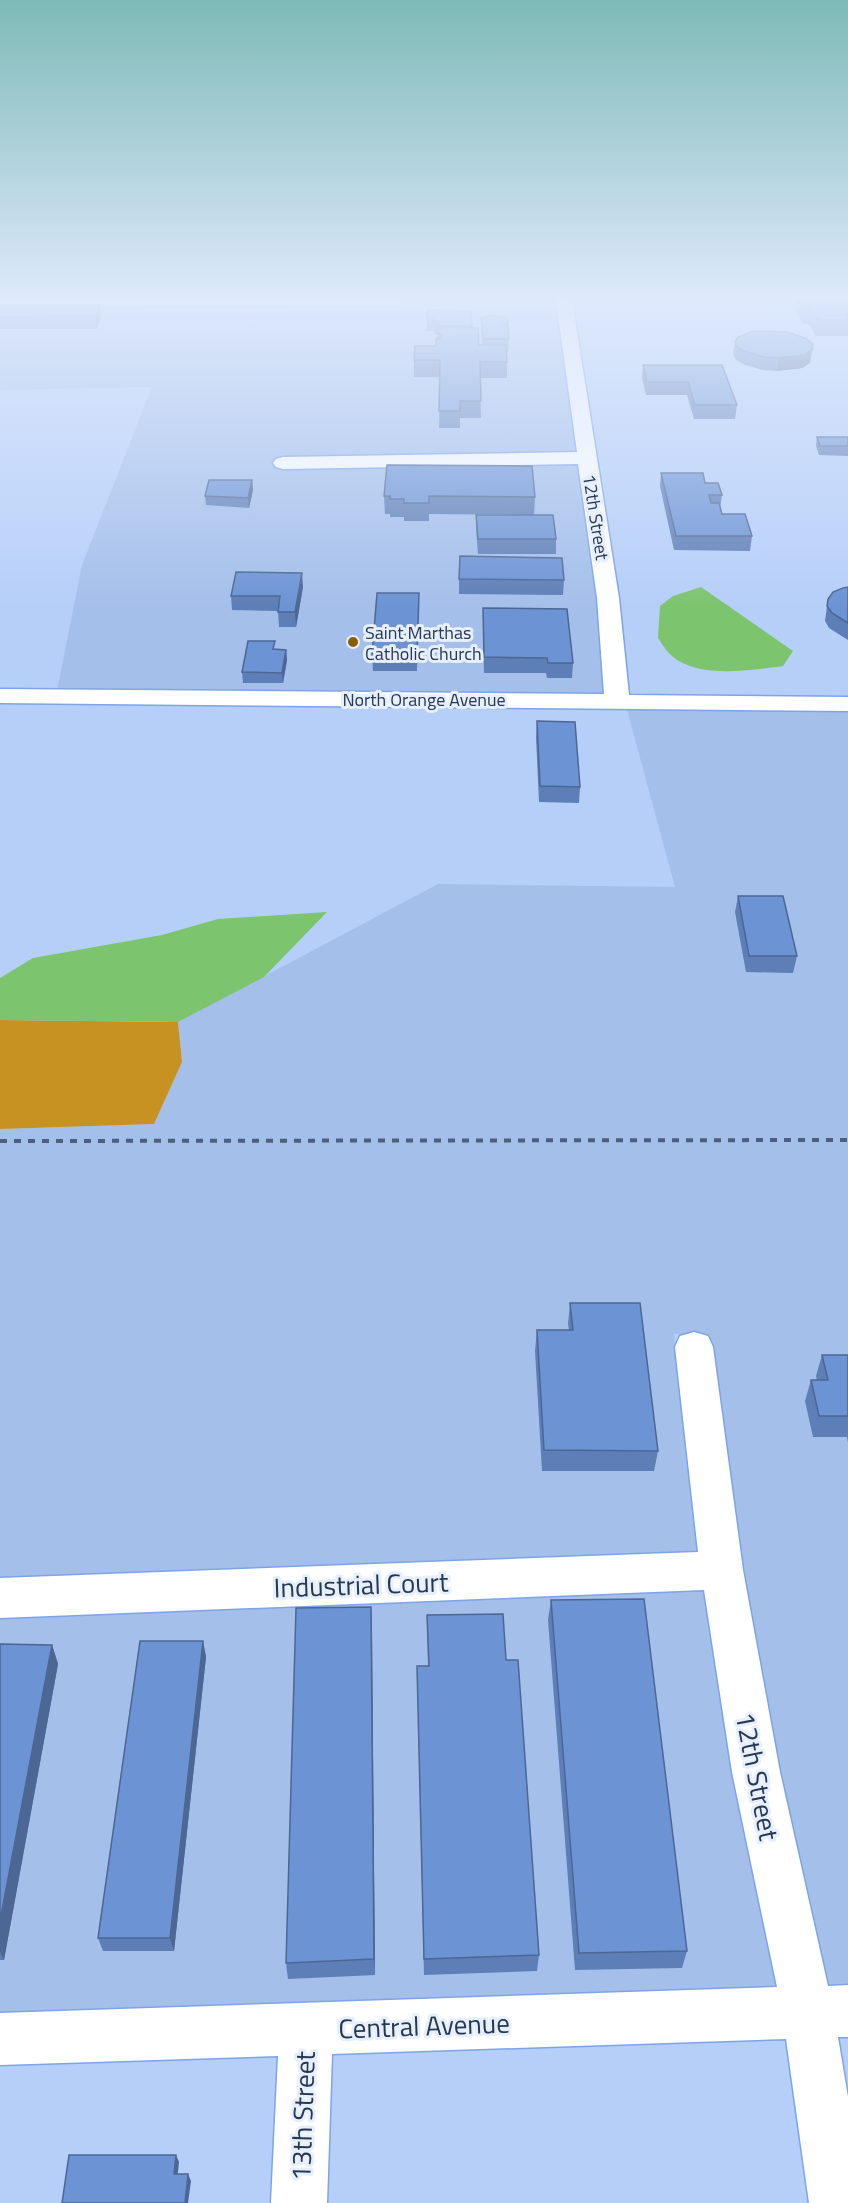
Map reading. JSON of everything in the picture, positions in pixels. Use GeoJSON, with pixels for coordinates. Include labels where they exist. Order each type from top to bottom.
{"type":"FeatureCollection","features":[{"type":"Feature","properties":{"kind":"street","name":"12th Street"},"geometry":{"type":"LineString","coordinates":[[579,403],[608,598],[617,700]]}},
{"type":"Feature","properties":{"kind":"street"},"geometry":{"type":"LineString","coordinates":[[283,463],[587,458]]}},
{"type":"Feature","properties":{"kind":"street","name":"North Orange Avenue"},"geometry":{"type":"LineString","coordinates":[[0,696],[617,700],[848,704]]}},
{"type":"Feature","properties":{"kind":"street","name":"12th Street"},"geometry":{"type":"LineString","coordinates":[[694,1347],[722,1570],[756,1772],[828,2011],[837,2203]]}},
{"type":"Feature","properties":{"kind":"street","name":"Industrial Court"},"geometry":{"type":"LineString","coordinates":[[0,1598],[722,1570]]}},
{"type":"Feature","properties":{"kind":"street","name":"Central Avenue"},"geometry":{"type":"LineString","coordinates":[[0,2039],[828,2011]]}},
{"type":"Feature","properties":{"kind":"street","name":"13th Street"},"geometry":{"type":"LineString","coordinates":[[299,2203],[306,2029]]}},
{"type":"Feature","properties":{"kind":"shaded area"},"geometry":{"type":"Polygon","coordinates":[[[146,403],[571,403],[578,455],[274,460],[274,466],[579,462],[598,598],[605,695],[57,691],[82,565],[146,403]]]}},
{"type":"Feature","properties":{"kind":"shaded area"},"geometry":{"type":"Polygon","coordinates":[[[701,587],[793,651],[783,666],[741,671],[710,670],[683,663],[670,654],[658,638],[660,606],[673,596],[701,587]]]}},
{"type":"Feature","properties":{"kind":"shaded area"},"geometry":{"type":"Polygon","coordinates":[[[626,706],[848,709],[848,1987],[827,1987],[778,1772],[742,1570],[709,1335],[674,1334],[700,1555],[0,1582],[0,1129],[154,1124],[182,1062],[178,1022],[438,884],[675,887],[626,706]]]}},
{"type":"Feature","properties":{"kind":"shaded area"},"geometry":{"type":"Polygon","coordinates":[[[327,912],[264,977],[178,1022],[0,1020],[0,978],[33,958],[162,935],[218,919],[327,912]]]}},
{"type":"Feature","properties":{"kind":"shaded area"},"geometry":{"type":"Polygon","coordinates":[[[0,1020],[178,1022],[182,1062],[154,1124],[0,1129],[0,1020]]]}},
{"type":"Feature","properties":{"kind":"shaded area"},"geometry":{"type":"Polygon","coordinates":[[[705,1587],[779,1988],[0,2015],[0,1615],[705,1587]]]}},
{"type":"Feature","properties":{"kind":"building"},"geometry":{"type":"Polygon","coordinates":[[[439,403],[460,403],[460,411],[439,411],[439,403]]]}},
{"type":"Feature","properties":{"kind":"building"},"geometry":{"type":"Polygon","coordinates":[[[694,403],[736,403],[737,405],[695,405],[694,403]]]}},
{"type":"Feature","properties":{"kind":"building"},"geometry":{"type":"Polygon","coordinates":[[[817,437],[848,437],[848,446],[820,446],[817,437]]]}},
{"type":"Feature","properties":{"kind":"building"},"geometry":{"type":"Polygon","coordinates":[[[387,465],[532,466],[535,497],[429,496],[429,503],[404,503],[404,499],[390,499],[390,496],[384,496],[387,465]]]}},
{"type":"Feature","properties":{"kind":"building"},"geometry":{"type":"Polygon","coordinates":[[[661,473],[703,473],[705,483],[718,483],[722,495],[709,495],[711,503],[719,503],[722,514],[745,514],[752,536],[676,536],[661,473]]]}},
{"type":"Feature","properties":{"kind":"building"},"geometry":{"type":"Polygon","coordinates":[[[209,480],[252,480],[248,498],[205,496],[209,480]]]}},
{"type":"Feature","properties":{"kind":"building"},"geometry":{"type":"Polygon","coordinates":[[[476,515],[553,515],[556,539],[478,539],[476,515]]]}},
{"type":"Feature","properties":{"kind":"building"},"geometry":{"type":"Polygon","coordinates":[[[460,556],[562,558],[564,580],[459,579],[460,556]]]}},
{"type":"Feature","properties":{"kind":"building"},"geometry":{"type":"Polygon","coordinates":[[[236,572],[302,573],[295,612],[278,612],[280,596],[231,596],[236,572]]]}},
{"type":"Feature","properties":{"kind":"building"},"geometry":{"type":"Polygon","coordinates":[[[848,587],[848,623],[832,613],[827,606],[828,599],[833,592],[848,587]]]}},
{"type":"Feature","properties":{"kind":"building"},"geometry":{"type":"Polygon","coordinates":[[[377,593],[419,593],[417,656],[372,655],[377,593]]]}},
{"type":"Feature","properties":{"kind":"building"},"geometry":{"type":"Polygon","coordinates":[[[483,608],[567,609],[573,663],[548,663],[547,658],[484,657],[483,608]]]}},
{"type":"Feature","properties":{"kind":"building"},"geometry":{"type":"Polygon","coordinates":[[[248,641],[275,641],[273,649],[286,650],[282,673],[242,672],[248,641]]]}},
{"type":"Feature","properties":{"kind":"building"},"geometry":{"type":"Polygon","coordinates":[[[537,721],[575,722],[580,787],[540,786],[537,721]]]}},
{"type":"Feature","properties":{"kind":"building"},"geometry":{"type":"Polygon","coordinates":[[[738,896],[783,896],[797,956],[749,956],[738,896]]]}},
{"type":"Feature","properties":{"kind":"building"},"geometry":{"type":"Polygon","coordinates":[[[570,1303],[640,1303],[658,1451],[544,1450],[537,1330],[573,1330],[570,1303]]]}},
{"type":"Feature","properties":{"kind":"building"},"geometry":{"type":"Polygon","coordinates":[[[822,1355],[848,1355],[848,1416],[819,1416],[811,1380],[828,1380],[822,1355]]]}},
{"type":"Feature","properties":{"kind":"building"},"geometry":{"type":"Polygon","coordinates":[[[644,1599],[687,1951],[579,1953],[551,1600],[644,1599]]]}},
{"type":"Feature","properties":{"kind":"building"},"geometry":{"type":"Polygon","coordinates":[[[371,1607],[374,1959],[286,1963],[296,1608],[371,1607]]]}},
{"type":"Feature","properties":{"kind":"building"},"geometry":{"type":"Polygon","coordinates":[[[503,1614],[506,1660],[518,1660],[539,1955],[424,1959],[417,1666],[429,1666],[427,1615],[503,1614]]]}},
{"type":"Feature","properties":{"kind":"building"},"geometry":{"type":"Polygon","coordinates":[[[140,1641],[203,1641],[170,1938],[98,1938],[140,1641]]]}},
{"type":"Feature","properties":{"kind":"building"},"geometry":{"type":"Polygon","coordinates":[[[0,1644],[52,1645],[0,1921],[0,1644]]]}},
{"type":"Feature","properties":{"kind":"building"},"geometry":{"type":"Polygon","coordinates":[[[69,2155],[176,2155],[174,2174],[188,2174],[185,2203],[62,2203],[69,2155]]]}},
{"type":"Feature","properties":{"kind":"railway"},"geometry":{"type":"LineString","coordinates":[[0,1141],[848,1140]]}},
{"type":"Feature","properties":{"kind":"place","name":"Saint Marthas Catholic Church"},"geometry":{"type":"Point","coordinates":[353,642]}}]}
